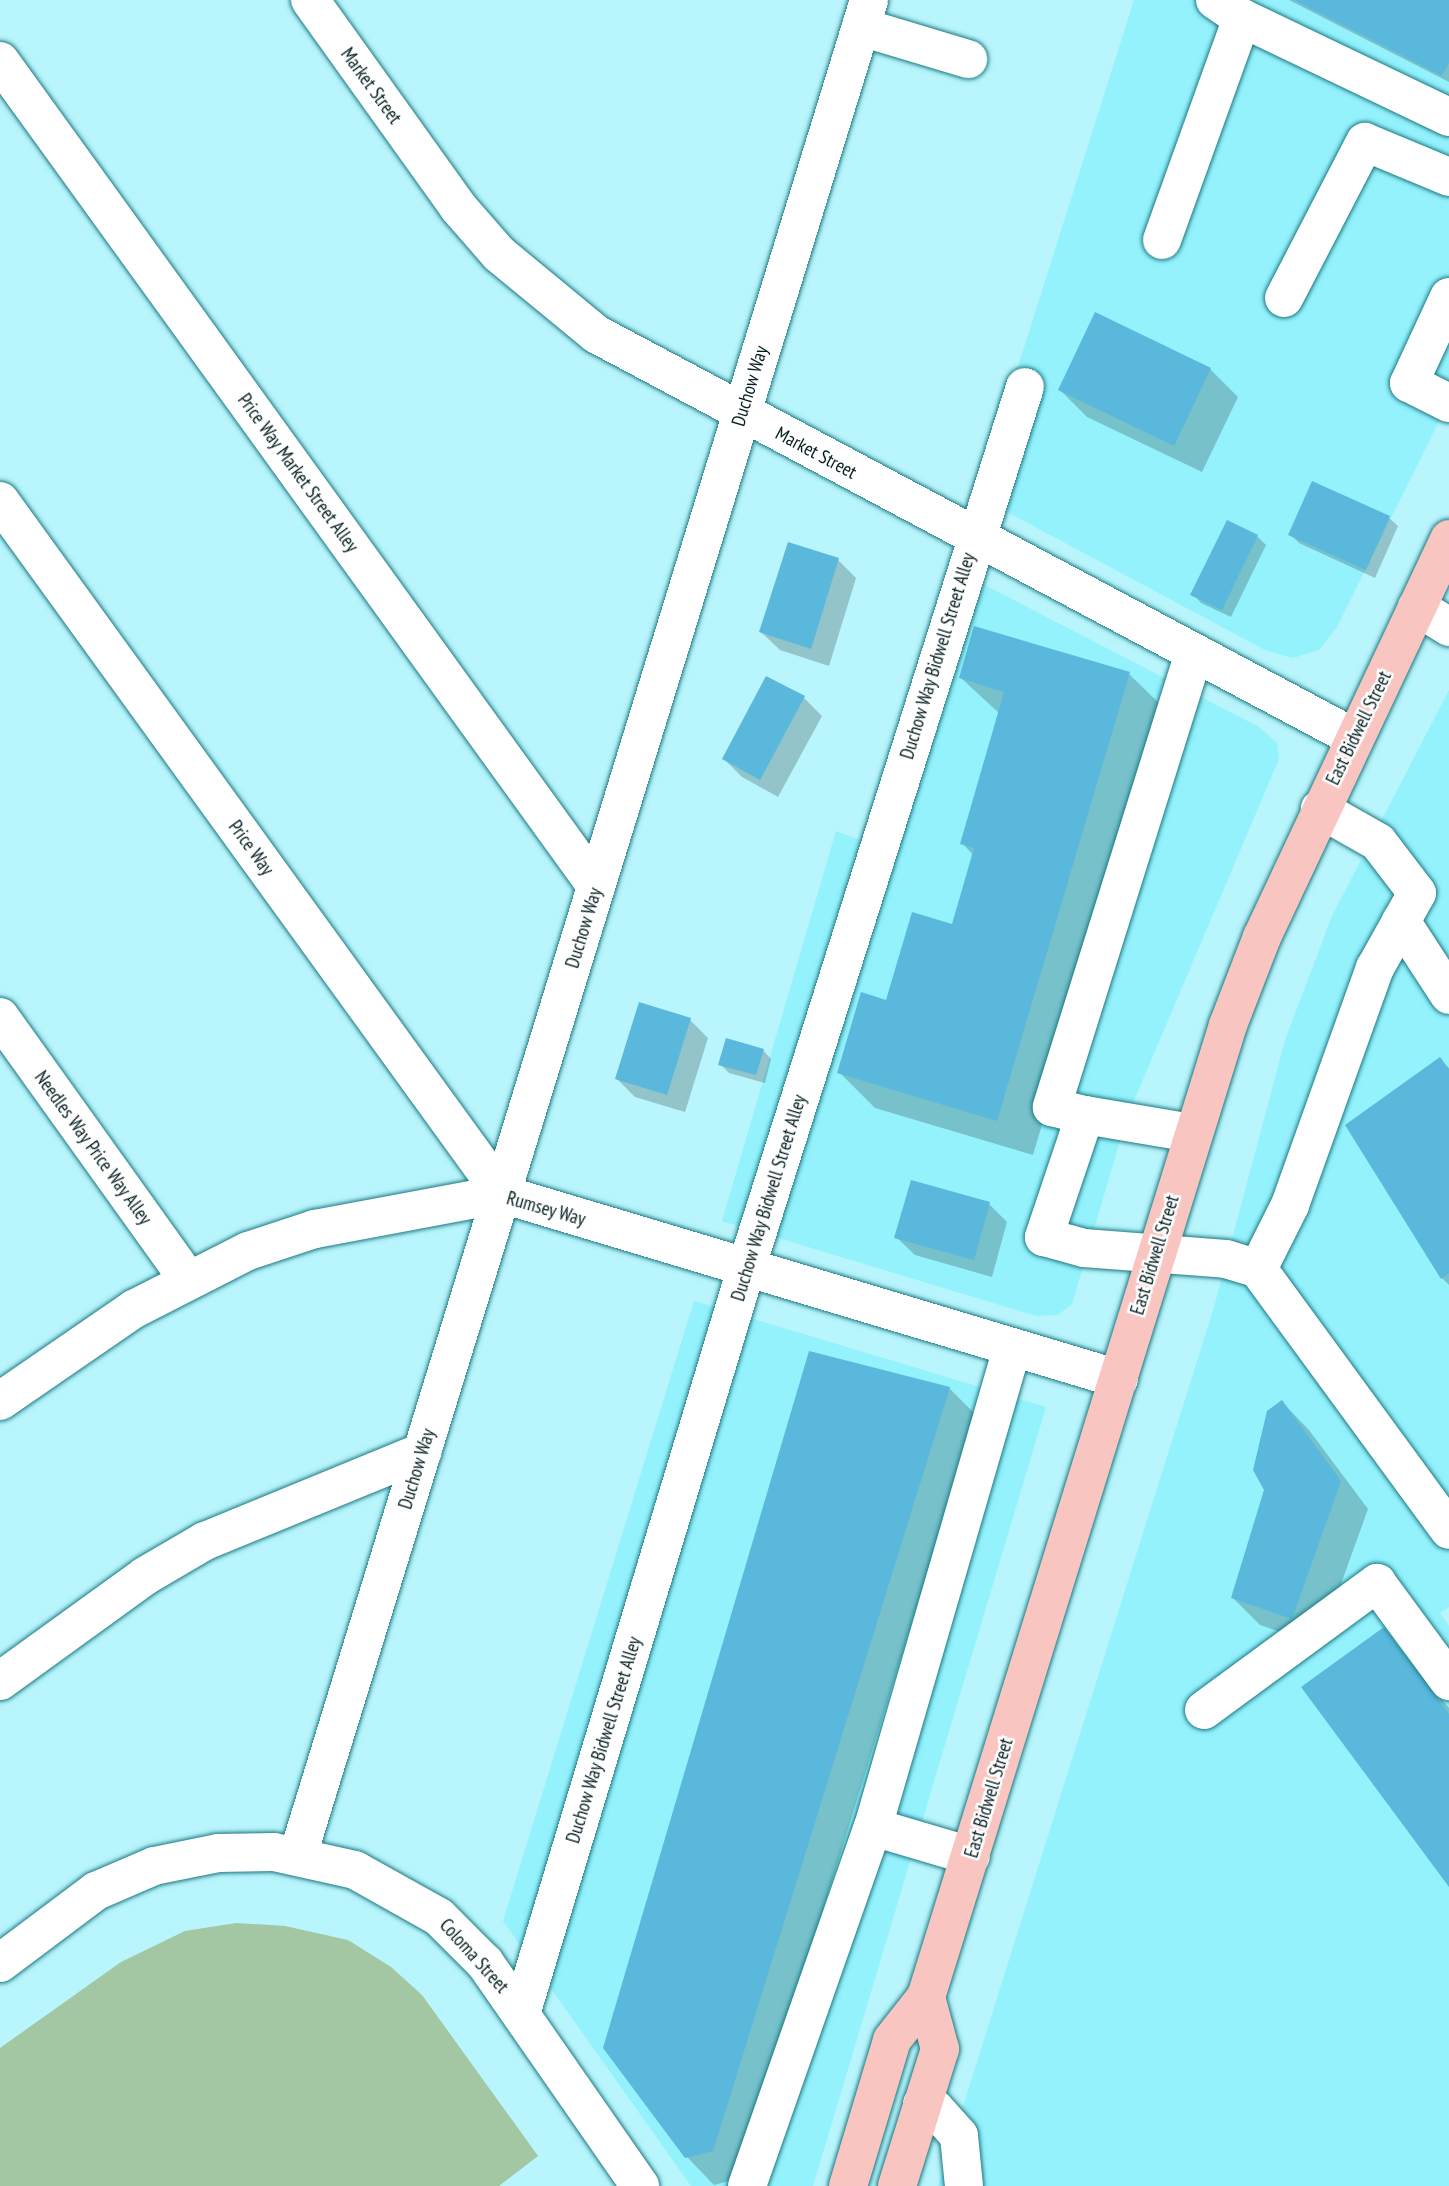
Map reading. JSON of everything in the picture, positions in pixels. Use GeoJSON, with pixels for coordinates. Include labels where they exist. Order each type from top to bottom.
{"type":"FeatureCollection","features":[{"type":"Feature","properties":{"kind":"main road","name":"East Bidwell Street"},"geometry":{"type":"LineString","coordinates":[[848,2186],[892,2040],[926,1997],[1118,1379],[1191,1133],[1262,937],[1449,539]]}},
{"type":"Feature","properties":{"kind":"main road"},"geometry":{"type":"LineString","coordinates":[[897,2186],[940,2049],[926,1997]]}},
{"type":"Feature","properties":{"kind":"street","name":"Market Street"},"geometry":{"type":"LineString","coordinates":[[310,0],[458,207],[499,254],[596,334],[1355,738]]}},
{"type":"Feature","properties":{"kind":"street"},"geometry":{"type":"LineString","coordinates":[[1162,240],[1228,9],[1449,117]]}},
{"type":"Feature","properties":{"kind":"street","name":"Duchow Way"},"geometry":{"type":"LineString","coordinates":[[298,1855],[865,13]]}},
{"type":"Feature","properties":{"kind":"street"},"geometry":{"type":"LineString","coordinates":[[865,13],[968,59]]}},
{"type":"Feature","properties":{"kind":"street","name":"Price Way Market Street Alley"},"geometry":{"type":"LineString","coordinates":[[0,61],[596,886]]}},
{"type":"Feature","properties":{"kind":"street"},"geometry":{"type":"LineString","coordinates":[[1284,298],[1365,142],[1449,177]]}},
{"type":"Feature","properties":{"kind":"street"},"geometry":{"type":"LineString","coordinates":[[1449,297],[1409,383],[1449,403]]}},
{"type":"Feature","properties":{"kind":"street","name":"Duchow Way Bidwell Street Alley"},"geometry":{"type":"LineString","coordinates":[[522,2011],[746,1269],[975,538],[1025,387]]}},
{"type":"Feature","properties":{"kind":"street","name":"Price Way"},"geometry":{"type":"LineString","coordinates":[[0,501],[502,1194]]}},
{"type":"Feature","properties":{"kind":"street"},"geometry":{"type":"LineString","coordinates":[[1417,607],[1449,627]]}},
{"type":"Feature","properties":{"kind":"street"},"geometry":{"type":"LineString","coordinates":[[1191,1133],[1052,1107],[1194,653]]}},
{"type":"Feature","properties":{"kind":"street"},"geometry":{"type":"LineString","coordinates":[[1258,1269],[1290,1205],[1375,968],[1417,893],[1378,842],[1320,809]]}},
{"type":"Feature","properties":{"kind":"street"},"geometry":{"type":"LineString","coordinates":[[1401,922],[1449,995]]}},
{"type":"Feature","properties":{"kind":"street","name":"Needles Way Price Way Alley"},"geometry":{"type":"LineString","coordinates":[[0,1017],[187,1278]]}},
{"type":"Feature","properties":{"kind":"street"},"geometry":{"type":"LineString","coordinates":[[1086,1115],[1044,1237],[1084,1248],[1226,1259],[1258,1269],[1449,1530]]}},
{"type":"Feature","properties":{"kind":"street","name":"Rumsey Way"},"geometry":{"type":"LineString","coordinates":[[0,1401],[134,1309],[187,1278],[315,1228],[502,1194],[1012,1350],[1118,1379]]}},
{"type":"Feature","properties":{"kind":"street"},"geometry":{"type":"LineString","coordinates":[[747,2186],[873,1827],[1012,1350]]}},
{"type":"Feature","properties":{"kind":"street"},"geometry":{"type":"LineString","coordinates":[[0,1681],[145,1576],[205,1541],[422,1452]]}},
{"type":"Feature","properties":{"kind":"street"},"geometry":{"type":"LineString","coordinates":[[1204,1710],[1377,1583],[1449,1681]]}},
{"type":"Feature","properties":{"kind":"street"},"geometry":{"type":"LineString","coordinates":[[873,1827],[971,1856]]}},
{"type":"Feature","properties":{"kind":"street","name":"Coloma Street"},"geometry":{"type":"LineString","coordinates":[[0,1963],[96,1891],[154,1866],[218,1853],[298,1855],[355,1870],[439,1917],[485,1963],[522,2011],[640,2186]]}},
{"type":"Feature","properties":{"kind":"street"},"geometry":{"type":"LineString","coordinates":[[922,2104],[934,2109],[959,2136],[964,2186]]}},
{"type":"Feature","properties":{"kind":"shaded area"},"geometry":{"type":"Polygon","coordinates":[[[1134,0],[1449,0],[1449,401],[1337,627],[1319,650],[1293,658],[1265,650],[977,496],[1134,0]]]}},
{"type":"Feature","properties":{"kind":"shaded area"},"geometry":{"type":"Polygon","coordinates":[[[950,567],[1259,727],[1277,743],[1279,759],[1127,1117],[1072,1304],[1058,1315],[1036,1316],[722,1221],[836,831],[860,840],[950,567]]]}},
{"type":"Feature","properties":{"kind":"shaded area"},"geometry":{"type":"Polygon","coordinates":[[[1449,690],[1449,1607],[1440,1613],[1449,1626],[1449,2186],[938,2186],[1214,1307],[1285,1040],[1332,916],[1449,690]]]}},
{"type":"Feature","properties":{"kind":"shaded area"},"geometry":{"type":"Polygon","coordinates":[[[694,1301],[1046,1407],[813,2186],[691,2186],[503,1921],[694,1301]]]}},
{"type":"Feature","properties":{"kind":"green space"},"geometry":{"type":"Polygon","coordinates":[[[236,1923],[285,1926],[348,1940],[391,1967],[422,1995],[538,2156],[499,2186],[0,2186],[0,2048],[121,1962],[185,1931],[236,1923]]]}},
{"type":"Feature","properties":{"kind":"building"},"geometry":{"type":"Polygon","coordinates":[[[1294,0],[1449,0],[1449,63],[1442,76],[1294,0]]]}},
{"type":"Feature","properties":{"kind":"building"},"geometry":{"type":"Polygon","coordinates":[[[1095,312],[1211,368],[1174,446],[1058,390],[1095,312]]]}},
{"type":"Feature","properties":{"kind":"building"},"geometry":{"type":"Polygon","coordinates":[[[1312,481],[1390,516],[1366,570],[1288,535],[1312,481]]]}},
{"type":"Feature","properties":{"kind":"building"},"geometry":{"type":"Polygon","coordinates":[[[1227,520],[1258,535],[1222,610],[1190,595],[1227,520]]]}},
{"type":"Feature","properties":{"kind":"building"},"geometry":{"type":"Polygon","coordinates":[[[788,542],[839,558],[811,649],[759,632],[788,542]]]}},
{"type":"Feature","properties":{"kind":"building"},"geometry":{"type":"Polygon","coordinates":[[[974,626],[1130,672],[997,1121],[837,1073],[861,992],[886,1000],[912,912],[952,924],[974,848],[960,844],[1004,692],[959,678],[974,626]]]}},
{"type":"Feature","properties":{"kind":"building"},"geometry":{"type":"Polygon","coordinates":[[[766,676],[805,696],[760,780],[722,759],[766,676]]]}},
{"type":"Feature","properties":{"kind":"building"},"geometry":{"type":"Polygon","coordinates":[[[639,1002],[691,1018],[667,1095],[615,1079],[639,1002]]]}},
{"type":"Feature","properties":{"kind":"building"},"geometry":{"type":"Polygon","coordinates":[[[726,1038],[764,1049],[756,1075],[718,1065],[726,1038]]]}},
{"type":"Feature","properties":{"kind":"building"},"geometry":{"type":"Polygon","coordinates":[[[1440,1057],[1449,1069],[1449,1273],[1441,1279],[1345,1125],[1440,1057]]]}},
{"type":"Feature","properties":{"kind":"building"},"geometry":{"type":"Polygon","coordinates":[[[911,1180],[990,1202],[974,1260],[894,1238],[911,1180]]]}},
{"type":"Feature","properties":{"kind":"building"},"geometry":{"type":"Polygon","coordinates":[[[809,1351],[950,1387],[713,2151],[685,2158],[603,2048],[809,1351]]]}},
{"type":"Feature","properties":{"kind":"building"},"geometry":{"type":"Polygon","coordinates":[[[1282,1400],[1341,1481],[1292,1619],[1231,1598],[1264,1490],[1253,1470],[1267,1411],[1282,1400]]]}},
{"type":"Feature","properties":{"kind":"building"},"geometry":{"type":"Polygon","coordinates":[[[1384,1627],[1449,1714],[1449,1887],[1301,1687],[1384,1627]]]}}]}
